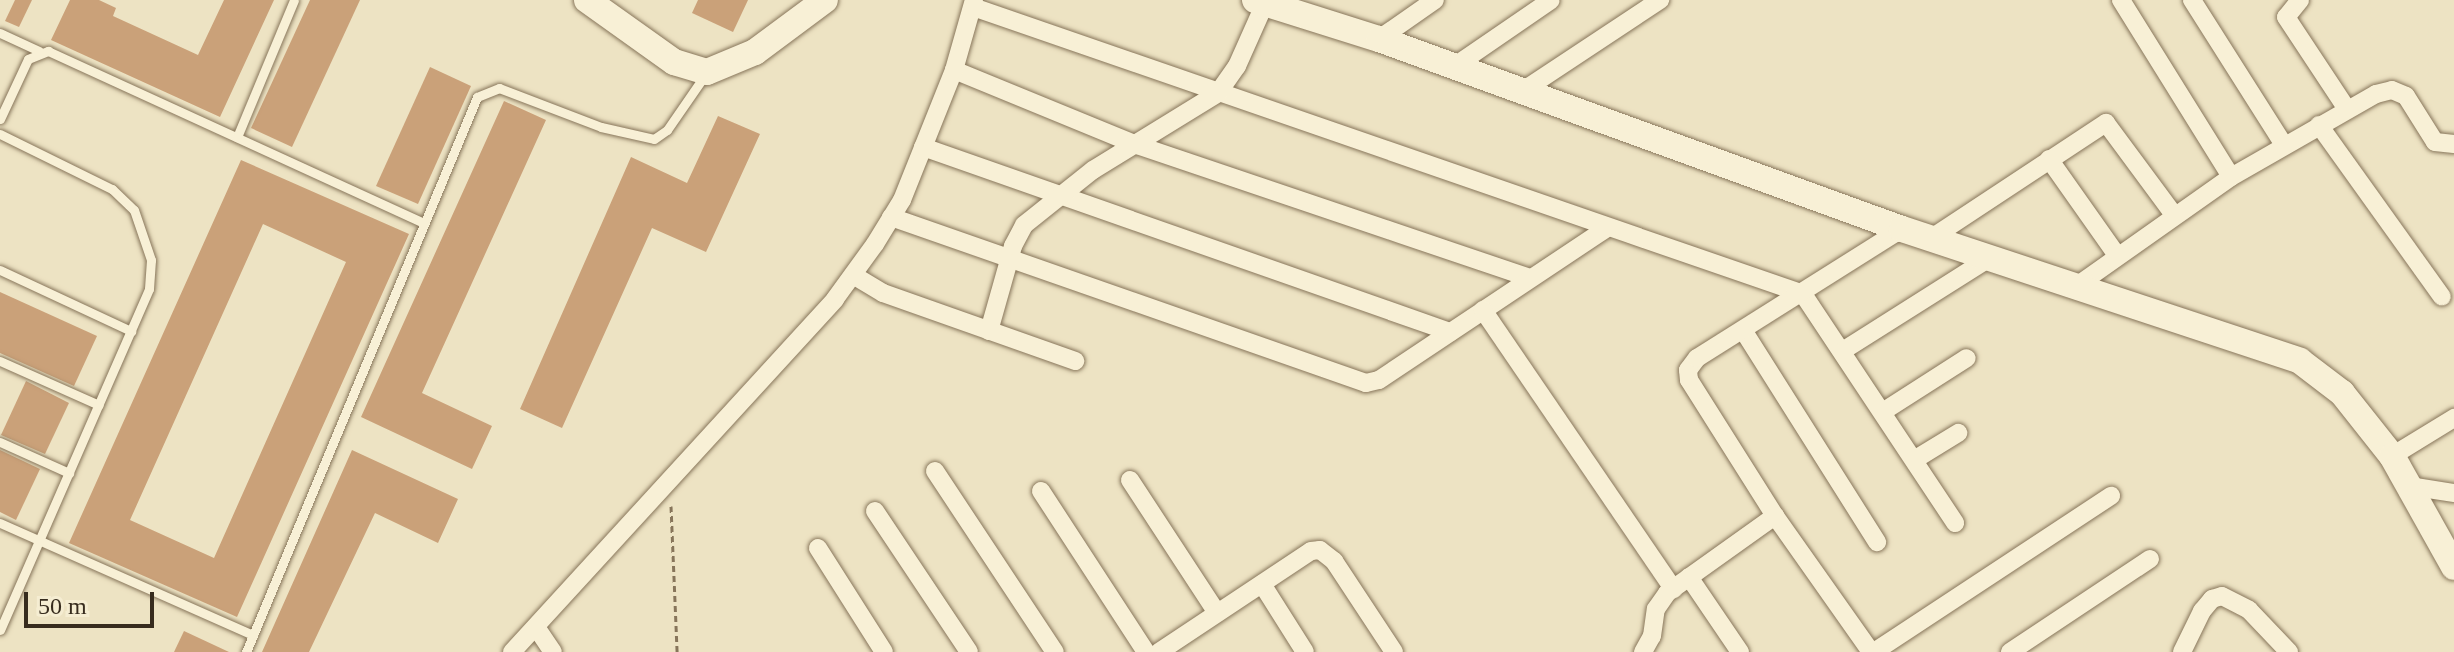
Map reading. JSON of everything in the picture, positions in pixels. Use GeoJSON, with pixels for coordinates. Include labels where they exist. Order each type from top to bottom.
{"type":"FeatureCollection","features":[{"type":"Feature","properties":{"kind":"street"},"geometry":{"type":"LineString","coordinates":[[587,0],[674,62],[707,72],[755,52],[825,0]]}},
{"type":"Feature","properties":{"kind":"street"},"geometry":{"type":"LineString","coordinates":[[1379,39],[1435,0]]}},
{"type":"Feature","properties":{"kind":"street"},"geometry":{"type":"LineString","coordinates":[[1455,66],[1551,0]]}},
{"type":"Feature","properties":{"kind":"street"},"geometry":{"type":"LineString","coordinates":[[1521,92],[1660,0]]}},
{"type":"Feature","properties":{"kind":"street"},"geometry":{"type":"LineString","coordinates":[[2121,0],[2231,177]]}},
{"type":"Feature","properties":{"kind":"street"},"geometry":{"type":"LineString","coordinates":[[2192,0],[2284,145]]}},
{"type":"Feature","properties":{"kind":"street"},"geometry":{"type":"LineString","coordinates":[[2300,0],[2286,17],[2347,109]]}},
{"type":"Feature","properties":{"kind":"street"},"geometry":{"type":"LineString","coordinates":[[512,652],[671,482],[853,275],[891,217],[923,147],[954,70],[974,3],[1218,93],[1803,294],[1844,350],[1955,523]]}},
{"type":"Feature","properties":{"kind":"street"},"geometry":{"type":"LineString","coordinates":[[989,331],[1009,257],[1024,225],[1056,196],[1218,93],[1237,66],[1269,3],[1455,66],[1930,239],[2078,285],[2300,361],[2342,393],[2392,456],[2454,567]]}},
{"type":"Feature","properties":{"kind":"street"},"geometry":{"type":"LineString","coordinates":[[954,70],[1137,145],[1530,278]]}},
{"type":"Feature","properties":{"kind":"street"},"geometry":{"type":"LineString","coordinates":[[2078,285],[2116,254],[2231,177],[2347,109],[2392,90],[2406,96],[2435,142],[2454,144]]}},
{"type":"Feature","properties":{"kind":"street"},"geometry":{"type":"LineString","coordinates":[[1930,239],[2106,123],[2174,215]]}},
{"type":"Feature","properties":{"kind":"street"},"geometry":{"type":"LineString","coordinates":[[2319,125],[2442,297]]}},
{"type":"Feature","properties":{"kind":"street"},"geometry":{"type":"LineString","coordinates":[[923,147],[1450,332]]}},
{"type":"Feature","properties":{"kind":"street"},"geometry":{"type":"LineString","coordinates":[[2049,159],[2116,254]]}},
{"type":"Feature","properties":{"kind":"street"},"geometry":{"type":"LineString","coordinates":[[891,217],[1356,382],[1379,380],[1608,227]]}},
{"type":"Feature","properties":{"kind":"street"},"geometry":{"type":"LineString","coordinates":[[1902,229],[1697,358],[1689,380],[1775,516],[1872,652],[2111,496]]}},
{"type":"Feature","properties":{"kind":"street"},"geometry":{"type":"LineString","coordinates":[[1844,350],[1988,259]]}},
{"type":"Feature","properties":{"kind":"street"},"geometry":{"type":"LineString","coordinates":[[853,275],[883,293],[1075,361]]}},
{"type":"Feature","properties":{"kind":"street"},"geometry":{"type":"LineString","coordinates":[[1483,310],[1673,589]]}},
{"type":"Feature","properties":{"kind":"street"},"geometry":{"type":"LineString","coordinates":[[1743,330],[1877,542]]}},
{"type":"Feature","properties":{"kind":"street"},"geometry":{"type":"LineString","coordinates":[[1884,411],[1967,358]]}},
{"type":"Feature","properties":{"kind":"street"},"geometry":{"type":"LineString","coordinates":[[2392,456],[2454,418]]}},
{"type":"Feature","properties":{"kind":"street"},"geometry":{"type":"LineString","coordinates":[[1914,460],[1958,433]]}},
{"type":"Feature","properties":{"kind":"street"},"geometry":{"type":"LineString","coordinates":[[935,471],[1055,652]]}},
{"type":"Feature","properties":{"kind":"street"},"geometry":{"type":"LineString","coordinates":[[1130,480],[1217,613]]}},
{"type":"Feature","properties":{"kind":"street"},"geometry":{"type":"LineString","coordinates":[[2409,486],[2454,493]]}},
{"type":"Feature","properties":{"kind":"street"},"geometry":{"type":"LineString","coordinates":[[1041,491],[1146,652]]}},
{"type":"Feature","properties":{"kind":"street"},"geometry":{"type":"LineString","coordinates":[[875,511],[969,652]]}},
{"type":"Feature","properties":{"kind":"street"},"geometry":{"type":"LineString","coordinates":[[1643,652],[1652,636],[1656,609],[1673,589],[1775,516]]}},
{"type":"Feature","properties":{"kind":"street"},"geometry":{"type":"LineString","coordinates":[[818,548],[884,652]]}},
{"type":"Feature","properties":{"kind":"street"},"geometry":{"type":"LineString","coordinates":[[1159,652],[1311,551],[1326,554],[1394,652]]}},
{"type":"Feature","properties":{"kind":"street"},"geometry":{"type":"LineString","coordinates":[[2010,652],[2150,559]]}},
{"type":"Feature","properties":{"kind":"street"},"geometry":{"type":"LineString","coordinates":[[1689,577],[1740,652]]}},
{"type":"Feature","properties":{"kind":"street"},"geometry":{"type":"LineString","coordinates":[[1262,584],[1305,652]]}},
{"type":"Feature","properties":{"kind":"street"},"geometry":{"type":"LineString","coordinates":[[2182,652],[2202,611],[2212,599],[2222,596],[2249,610],[2289,652]]}},
{"type":"Feature","properties":{"kind":"street"},"geometry":{"type":"LineString","coordinates":[[536,627],[553,652]]}},
{"type":"Feature","properties":{"kind":"street"},"geometry":{"type":"LineString","coordinates":[[2259,652],[2270,635]]}},
{"type":"Feature","properties":{"kind":"lane"},"geometry":{"type":"LineString","coordinates":[[237,137],[294,0]]}},
{"type":"Feature","properties":{"kind":"lane"},"geometry":{"type":"LineString","coordinates":[[0,33],[39,51],[60,55],[423,223]]}},
{"type":"Feature","properties":{"kind":"lane"},"geometry":{"type":"LineString","coordinates":[[0,119],[28,59],[39,51]]}},
{"type":"Feature","properties":{"kind":"lane"},"geometry":{"type":"LineString","coordinates":[[246,652],[469,110],[489,89],[615,131],[654,139],[667,130],[707,72]]}},
{"type":"Feature","properties":{"kind":"lane"},"geometry":{"type":"LineString","coordinates":[[0,134],[93,178],[134,210],[151,260],[149,289],[0,630]]}},
{"type":"Feature","properties":{"kind":"lane"},"geometry":{"type":"LineString","coordinates":[[0,270],[131,331]]}},
{"type":"Feature","properties":{"kind":"lane"},"geometry":{"type":"LineString","coordinates":[[0,361],[99,405]]}},
{"type":"Feature","properties":{"kind":"lane"},"geometry":{"type":"LineString","coordinates":[[0,442],[69,473]]}},
{"type":"Feature","properties":{"kind":"lane"},"geometry":{"type":"LineString","coordinates":[[0,523],[253,635]]}},
{"type":"Feature","properties":{"kind":"path"},"geometry":{"type":"LineString","coordinates":[[671,482],[677,652]]}},
{"type":"Feature","properties":{"kind":"building"},"geometry":{"type":"Polygon","coordinates":[[[15,0],[32,0],[19,27],[5,21],[15,0]]]}},
{"type":"Feature","properties":{"kind":"building"},"geometry":{"type":"Polygon","coordinates":[[[70,0],[99,0],[116,8],[113,16],[198,55],[224,0],[274,0],[220,117],[51,40],[70,0]]]}},
{"type":"Feature","properties":{"kind":"building"},"geometry":{"type":"Polygon","coordinates":[[[310,0],[360,0],[292,147],[251,128],[310,0]]]}},
{"type":"Feature","properties":{"kind":"building"},"geometry":{"type":"Polygon","coordinates":[[[698,0],[748,0],[733,32],[692,13],[698,0]]]}},
{"type":"Feature","properties":{"kind":"building"},"geometry":{"type":"Polygon","coordinates":[[[430,67],[471,86],[418,204],[376,186],[430,67]]]}},
{"type":"Feature","properties":{"kind":"building"},"geometry":{"type":"Polygon","coordinates":[[[504,101],[546,120],[422,393],[492,426],[472,469],[361,417],[504,101]]]}},
{"type":"Feature","properties":{"kind":"building"},"geometry":{"type":"Polygon","coordinates":[[[718,116],[760,134],[706,252],[652,228],[562,428],[520,409],[631,157],[687,183],[718,116]]]}},
{"type":"Feature","properties":{"kind":"building"},"geometry":{"type":"Polygon","coordinates":[[[241,160],[409,234],[237,617],[69,543],[241,160]],[[263,224],[130,520],[214,558],[346,262],[263,224]]]}},
{"type":"Feature","properties":{"kind":"building"},"geometry":{"type":"Polygon","coordinates":[[[0,292],[97,336],[74,386],[0,353],[0,292]]]}},
{"type":"Feature","properties":{"kind":"building"},"geometry":{"type":"Polygon","coordinates":[[[26,381],[69,403],[45,454],[1,435],[26,381]]]}},
{"type":"Feature","properties":{"kind":"building"},"geometry":{"type":"Polygon","coordinates":[[[0,450],[40,469],[16,520],[0,512],[0,450]]]}},
{"type":"Feature","properties":{"kind":"building"},"geometry":{"type":"Polygon","coordinates":[[[352,450],[458,499],[438,543],[375,513],[309,652],[262,652],[352,450]]]}},
{"type":"Feature","properties":{"kind":"building"},"geometry":{"type":"Polygon","coordinates":[[[184,631],[229,652],[174,652],[184,631]]]}}]}
